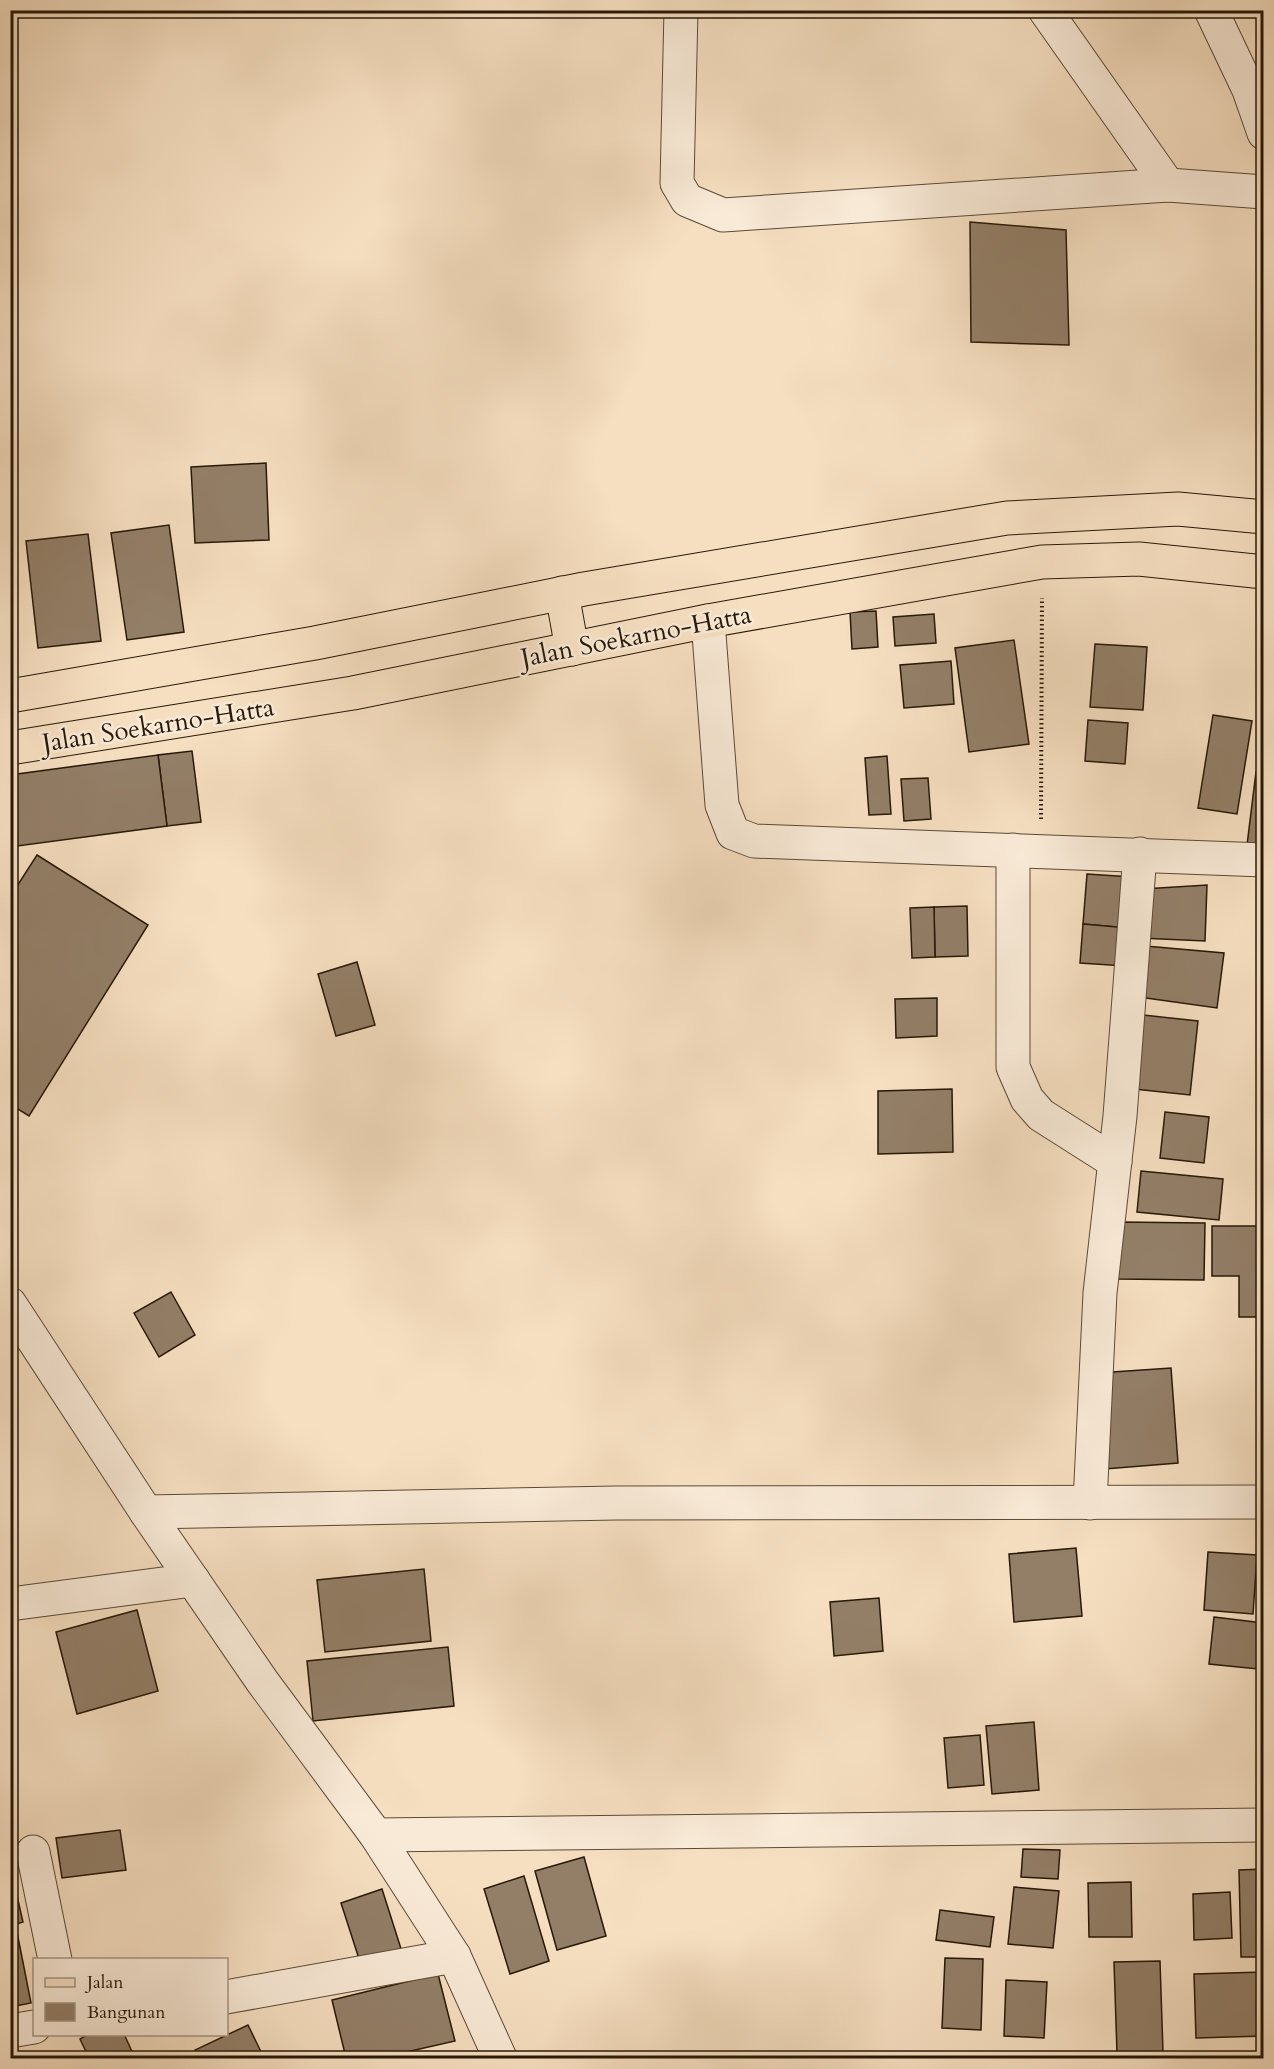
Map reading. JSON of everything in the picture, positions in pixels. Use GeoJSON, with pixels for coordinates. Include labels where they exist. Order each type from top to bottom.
{"type":"FeatureCollection","features":[{"type":"Feature","properties":{"kind":"main road","name":"Jalan Soekarno-Hatta"},"geometry":{"type":"LineString","coordinates":[[10,696],[315,643],[562,593],[1007,518],[1178,509],[1263,517]]}},
{"type":"Feature","properties":{"kind":"main road","name":"Jalan Soekarno-Hatta"},"geometry":{"type":"LineString","coordinates":[[10,748],[353,693],[708,621],[1042,562],[1139,559],[1263,572]]}},
{"type":"Feature","properties":{"kind":"main road"},"geometry":{"type":"LineString","coordinates":[[562,593],[572,649]]}},
{"type":"Feature","properties":{"kind":"street"},"geometry":{"type":"LineString","coordinates":[[681,10],[677,183],[687,200],[723,215],[1168,185],[1263,192]]}},
{"type":"Feature","properties":{"kind":"street"},"geometry":{"type":"LineString","coordinates":[[1045,10],[1168,185]]}},
{"type":"Feature","properties":{"kind":"street"},"geometry":{"type":"LineString","coordinates":[[1210,10],[1249,90],[1263,133]]}},
{"type":"Feature","properties":{"kind":"street"},"geometry":{"type":"LineString","coordinates":[[708,621],[722,805],[733,833],[754,841],[1263,860]]}},
{"type":"Feature","properties":{"kind":"street"},"geometry":{"type":"LineString","coordinates":[[1027,851],[1013,1067],[1027,1100],[1041,1115],[1115,1162]]}},
{"type":"Feature","properties":{"kind":"street"},"geometry":{"type":"LineString","coordinates":[[1090,1503],[1100,1293],[1115,1162],[1140,854]]}},
{"type":"Feature","properties":{"kind":"street"},"geometry":{"type":"LineString","coordinates":[[10,1304],[146,1512],[262,1681],[376,1835],[454,1956],[500,2058]]}},
{"type":"Feature","properties":{"kind":"street"},"geometry":{"type":"LineString","coordinates":[[146,1512],[616,1503],[1263,1502]]}},
{"type":"Feature","properties":{"kind":"street"},"geometry":{"type":"LineString","coordinates":[[10,1605],[193,1580]]}},
{"type":"Feature","properties":{"kind":"street"},"geometry":{"type":"LineString","coordinates":[[376,1835],[1263,1825]]}},
{"type":"Feature","properties":{"kind":"street"},"geometry":{"type":"LineString","coordinates":[[33,1852],[55,1958]]}},
{"type":"Feature","properties":{"kind":"street"},"geometry":{"type":"LineString","coordinates":[[228,1996],[454,1956]]}},
{"type":"Feature","properties":{"kind":"street"},"geometry":{"type":"LineString","coordinates":[[10,2031],[33,2027]]}},
{"type":"Feature","properties":{"kind":"path"},"geometry":{"type":"LineString","coordinates":[[1027,851],[1042,562]]}},
{"type":"Feature","properties":{"kind":"building"},"geometry":{"type":"Polygon","coordinates":[[[970,222],[1066,230],[1069,345],[971,342],[970,222]]]}},
{"type":"Feature","properties":{"kind":"building"},"geometry":{"type":"Polygon","coordinates":[[[266,463],[269,540],[195,543],[191,467],[266,463]]]}},
{"type":"Feature","properties":{"kind":"building"},"geometry":{"type":"Polygon","coordinates":[[[169,525],[184,632],[127,640],[111,533],[169,525]]]}},
{"type":"Feature","properties":{"kind":"building"},"geometry":{"type":"Polygon","coordinates":[[[88,534],[101,641],[38,648],[26,541],[88,534]]]}},
{"type":"Feature","properties":{"kind":"building"},"geometry":{"type":"Polygon","coordinates":[[[876,611],[878,647],[852,649],[850,612],[876,611]]]}},
{"type":"Feature","properties":{"kind":"building"},"geometry":{"type":"Polygon","coordinates":[[[934,614],[936,643],[895,646],[893,617],[934,614]]]}},
{"type":"Feature","properties":{"kind":"building"},"geometry":{"type":"Polygon","coordinates":[[[1014,640],[1029,744],[969,752],[955,648],[1014,640]]]}},
{"type":"Feature","properties":{"kind":"building"},"geometry":{"type":"Polygon","coordinates":[[[1095,644],[1147,647],[1143,710],[1090,707],[1095,644]]]}},
{"type":"Feature","properties":{"kind":"building"},"geometry":{"type":"Polygon","coordinates":[[[951,661],[954,704],[904,708],[900,665],[951,661]]]}},
{"type":"Feature","properties":{"kind":"building"},"geometry":{"type":"Polygon","coordinates":[[[1213,715],[1252,721],[1237,814],[1198,808],[1213,715]]]}},
{"type":"Feature","properties":{"kind":"building"},"geometry":{"type":"Polygon","coordinates":[[[1088,720],[1128,723],[1125,764],[1085,761],[1088,720]]]}},
{"type":"Feature","properties":{"kind":"building"},"geometry":{"type":"Polygon","coordinates":[[[192,751],[201,822],[167,826],[158,755],[192,751]]]}},
{"type":"Feature","properties":{"kind":"building"},"geometry":{"type":"Polygon","coordinates":[[[158,755],[167,826],[10,847],[10,775],[158,755]]]}},
{"type":"Feature","properties":{"kind":"building"},"geometry":{"type":"Polygon","coordinates":[[[887,756],[891,814],[869,815],[865,758],[887,756]]]}},
{"type":"Feature","properties":{"kind":"building"},"geometry":{"type":"Polygon","coordinates":[[[1256,772],[1264,773],[1264,847],[1247,845],[1256,772]]]}},
{"type":"Feature","properties":{"kind":"building"},"geometry":{"type":"Polygon","coordinates":[[[928,778],[931,819],[904,821],[901,779],[928,778]]]}},
{"type":"Feature","properties":{"kind":"building"},"geometry":{"type":"Polygon","coordinates":[[[37,855],[148,925],[29,1116],[10,1104],[10,897],[37,855]]]}},
{"type":"Feature","properties":{"kind":"building"},"geometry":{"type":"Polygon","coordinates":[[[1087,874],[1132,877],[1128,928],[1083,924],[1087,874]]]}},
{"type":"Feature","properties":{"kind":"building"},"geometry":{"type":"Polygon","coordinates":[[[1207,885],[1205,941],[1140,938],[1143,889],[1207,885]]]}},
{"type":"Feature","properties":{"kind":"building"},"geometry":{"type":"Polygon","coordinates":[[[967,906],[968,956],[935,957],[934,907],[967,906]]]}},
{"type":"Feature","properties":{"kind":"building"},"geometry":{"type":"Polygon","coordinates":[[[934,907],[935,957],[912,958],[910,908],[934,907]]]}},
{"type":"Feature","properties":{"kind":"building"},"geometry":{"type":"Polygon","coordinates":[[[1083,924],[1128,928],[1125,966],[1080,963],[1083,924]]]}},
{"type":"Feature","properties":{"kind":"building"},"geometry":{"type":"Polygon","coordinates":[[[1134,945],[1224,953],[1217,1008],[1132,996],[1134,945]]]}},
{"type":"Feature","properties":{"kind":"building"},"geometry":{"type":"Polygon","coordinates":[[[357,962],[375,1025],[336,1036],[318,974],[357,962]]]}},
{"type":"Feature","properties":{"kind":"building"},"geometry":{"type":"Polygon","coordinates":[[[937,998],[937,1036],[896,1038],[895,999],[937,998]]]}},
{"type":"Feature","properties":{"kind":"building"},"geometry":{"type":"Polygon","coordinates":[[[1134,1014],[1198,1021],[1190,1095],[1125,1088],[1134,1014]]]}},
{"type":"Feature","properties":{"kind":"building"},"geometry":{"type":"Polygon","coordinates":[[[952,1089],[953,1152],[878,1154],[878,1091],[952,1089]]]}},
{"type":"Feature","properties":{"kind":"building"},"geometry":{"type":"Polygon","coordinates":[[[1165,1112],[1209,1117],[1204,1163],[1160,1158],[1165,1112]]]}},
{"type":"Feature","properties":{"kind":"building"},"geometry":{"type":"Polygon","coordinates":[[[1141,1171],[1223,1179],[1219,1220],[1137,1212],[1141,1171]]]}},
{"type":"Feature","properties":{"kind":"building"},"geometry":{"type":"Polygon","coordinates":[[[1119,1222],[1205,1223],[1204,1280],[1118,1279],[1119,1222]]]}},
{"type":"Feature","properties":{"kind":"building"},"geometry":{"type":"Polygon","coordinates":[[[1212,1226],[1264,1226],[1264,1317],[1239,1317],[1239,1276],[1212,1276],[1212,1226]]]}},
{"type":"Feature","properties":{"kind":"building"},"geometry":{"type":"Polygon","coordinates":[[[171,1292],[195,1335],[159,1357],[134,1313],[171,1292]]]}},
{"type":"Feature","properties":{"kind":"building"},"geometry":{"type":"Polygon","coordinates":[[[1171,1368],[1178,1463],[1105,1469],[1098,1373],[1171,1368]]]}},
{"type":"Feature","properties":{"kind":"building"},"geometry":{"type":"Polygon","coordinates":[[[1076,1548],[1082,1616],[1014,1622],[1009,1554],[1076,1548]]]}},
{"type":"Feature","properties":{"kind":"building"},"geometry":{"type":"Polygon","coordinates":[[[1208,1552],[1257,1555],[1253,1614],[1204,1610],[1208,1552]]]}},
{"type":"Feature","properties":{"kind":"building"},"geometry":{"type":"Polygon","coordinates":[[[424,1569],[431,1641],[325,1652],[317,1580],[424,1569]]]}},
{"type":"Feature","properties":{"kind":"building"},"geometry":{"type":"Polygon","coordinates":[[[879,1598],[883,1651],[834,1656],[830,1602],[879,1598]]]}},
{"type":"Feature","properties":{"kind":"building"},"geometry":{"type":"Polygon","coordinates":[[[137,1610],[158,1691],[77,1714],[56,1632],[137,1610]]]}},
{"type":"Feature","properties":{"kind":"building"},"geometry":{"type":"Polygon","coordinates":[[[1214,1617],[1263,1623],[1258,1669],[1209,1664],[1214,1617]]]}},
{"type":"Feature","properties":{"kind":"building"},"geometry":{"type":"Polygon","coordinates":[[[448,1647],[454,1706],[313,1721],[307,1661],[448,1647]]]}},
{"type":"Feature","properties":{"kind":"building"},"geometry":{"type":"Polygon","coordinates":[[[1034,1722],[1039,1790],[992,1794],[986,1726],[1034,1722]]]}},
{"type":"Feature","properties":{"kind":"building"},"geometry":{"type":"Polygon","coordinates":[[[980,1735],[984,1785],[948,1788],[944,1738],[980,1735]]]}},
{"type":"Feature","properties":{"kind":"building"},"geometry":{"type":"Polygon","coordinates":[[[120,1830],[126,1870],[62,1878],[56,1838],[120,1830]]]}},
{"type":"Feature","properties":{"kind":"building"},"geometry":{"type":"Polygon","coordinates":[[[1023,1849],[1060,1850],[1058,1879],[1021,1877],[1023,1849]]]}},
{"type":"Feature","properties":{"kind":"building"},"geometry":{"type":"Polygon","coordinates":[[[584,1857],[606,1936],[557,1950],[535,1871],[584,1857]]]}},
{"type":"Feature","properties":{"kind":"building"},"geometry":{"type":"Polygon","coordinates":[[[1264,1869],[1264,1957],[1241,1957],[1239,1870],[1264,1869]]]}},
{"type":"Feature","properties":{"kind":"building"},"geometry":{"type":"Polygon","coordinates":[[[524,1876],[549,1961],[510,1974],[484,1889],[524,1876]]]}},
{"type":"Feature","properties":{"kind":"building"},"geometry":{"type":"Polygon","coordinates":[[[1131,1882],[1132,1937],[1089,1937],[1088,1883],[1131,1882]]]}},
{"type":"Feature","properties":{"kind":"building"},"geometry":{"type":"Polygon","coordinates":[[[15,1887],[23,1922],[10,1926],[10,1888],[15,1887]]]}},
{"type":"Feature","properties":{"kind":"building"},"geometry":{"type":"Polygon","coordinates":[[[1014,1887],[1059,1891],[1053,1948],[1008,1944],[1014,1887]]]}},
{"type":"Feature","properties":{"kind":"building"},"geometry":{"type":"Polygon","coordinates":[[[382,1889],[403,1955],[362,1968],[341,1903],[382,1889]]]}},
{"type":"Feature","properties":{"kind":"building"},"geometry":{"type":"Polygon","coordinates":[[[1230,1892],[1232,1938],[1194,1940],[1193,1894],[1230,1892]]]}},
{"type":"Feature","properties":{"kind":"building"},"geometry":{"type":"Polygon","coordinates":[[[940,1910],[994,1917],[990,1947],[936,1940],[940,1910]]]}},
{"type":"Feature","properties":{"kind":"building"},"geometry":{"type":"Polygon","coordinates":[[[17,1932],[31,2003],[10,2007],[10,1934],[17,1932]]]}},
{"type":"Feature","properties":{"kind":"building"},"geometry":{"type":"Polygon","coordinates":[[[945,1958],[983,1959],[981,2030],[942,2028],[945,1958]]]}},
{"type":"Feature","properties":{"kind":"building"},"geometry":{"type":"Polygon","coordinates":[[[1160,1961],[1163,2052],[1117,2053],[1114,1962],[1160,1961]]]}},
{"type":"Feature","properties":{"kind":"building"},"geometry":{"type":"Polygon","coordinates":[[[1264,1972],[1264,2036],[1196,2038],[1194,1974],[1264,1972]]]}},
{"type":"Feature","properties":{"kind":"building"},"geometry":{"type":"Polygon","coordinates":[[[438,1974],[455,2041],[380,2058],[346,2058],[332,2000],[438,1974]]]}},
{"type":"Feature","properties":{"kind":"building"},"geometry":{"type":"Polygon","coordinates":[[[1006,1980],[1047,1982],[1044,2038],[1004,2036],[1006,1980]]]}},
{"type":"Feature","properties":{"kind":"building"},"geometry":{"type":"Polygon","coordinates":[[[248,2025],[264,2058],[199,2058],[195,2050],[248,2025]]]}},
{"type":"Feature","properties":{"kind":"building"},"geometry":{"type":"Polygon","coordinates":[[[85,2036],[125,2036],[135,2058],[89,2058],[80,2039],[85,2036]]]}},
{"type":"Feature","properties":{"kind":"building"},"geometry":{"type":"Polygon","coordinates":[[[67,2052],[70,2058],[54,2058],[67,2052]]]}}]}
